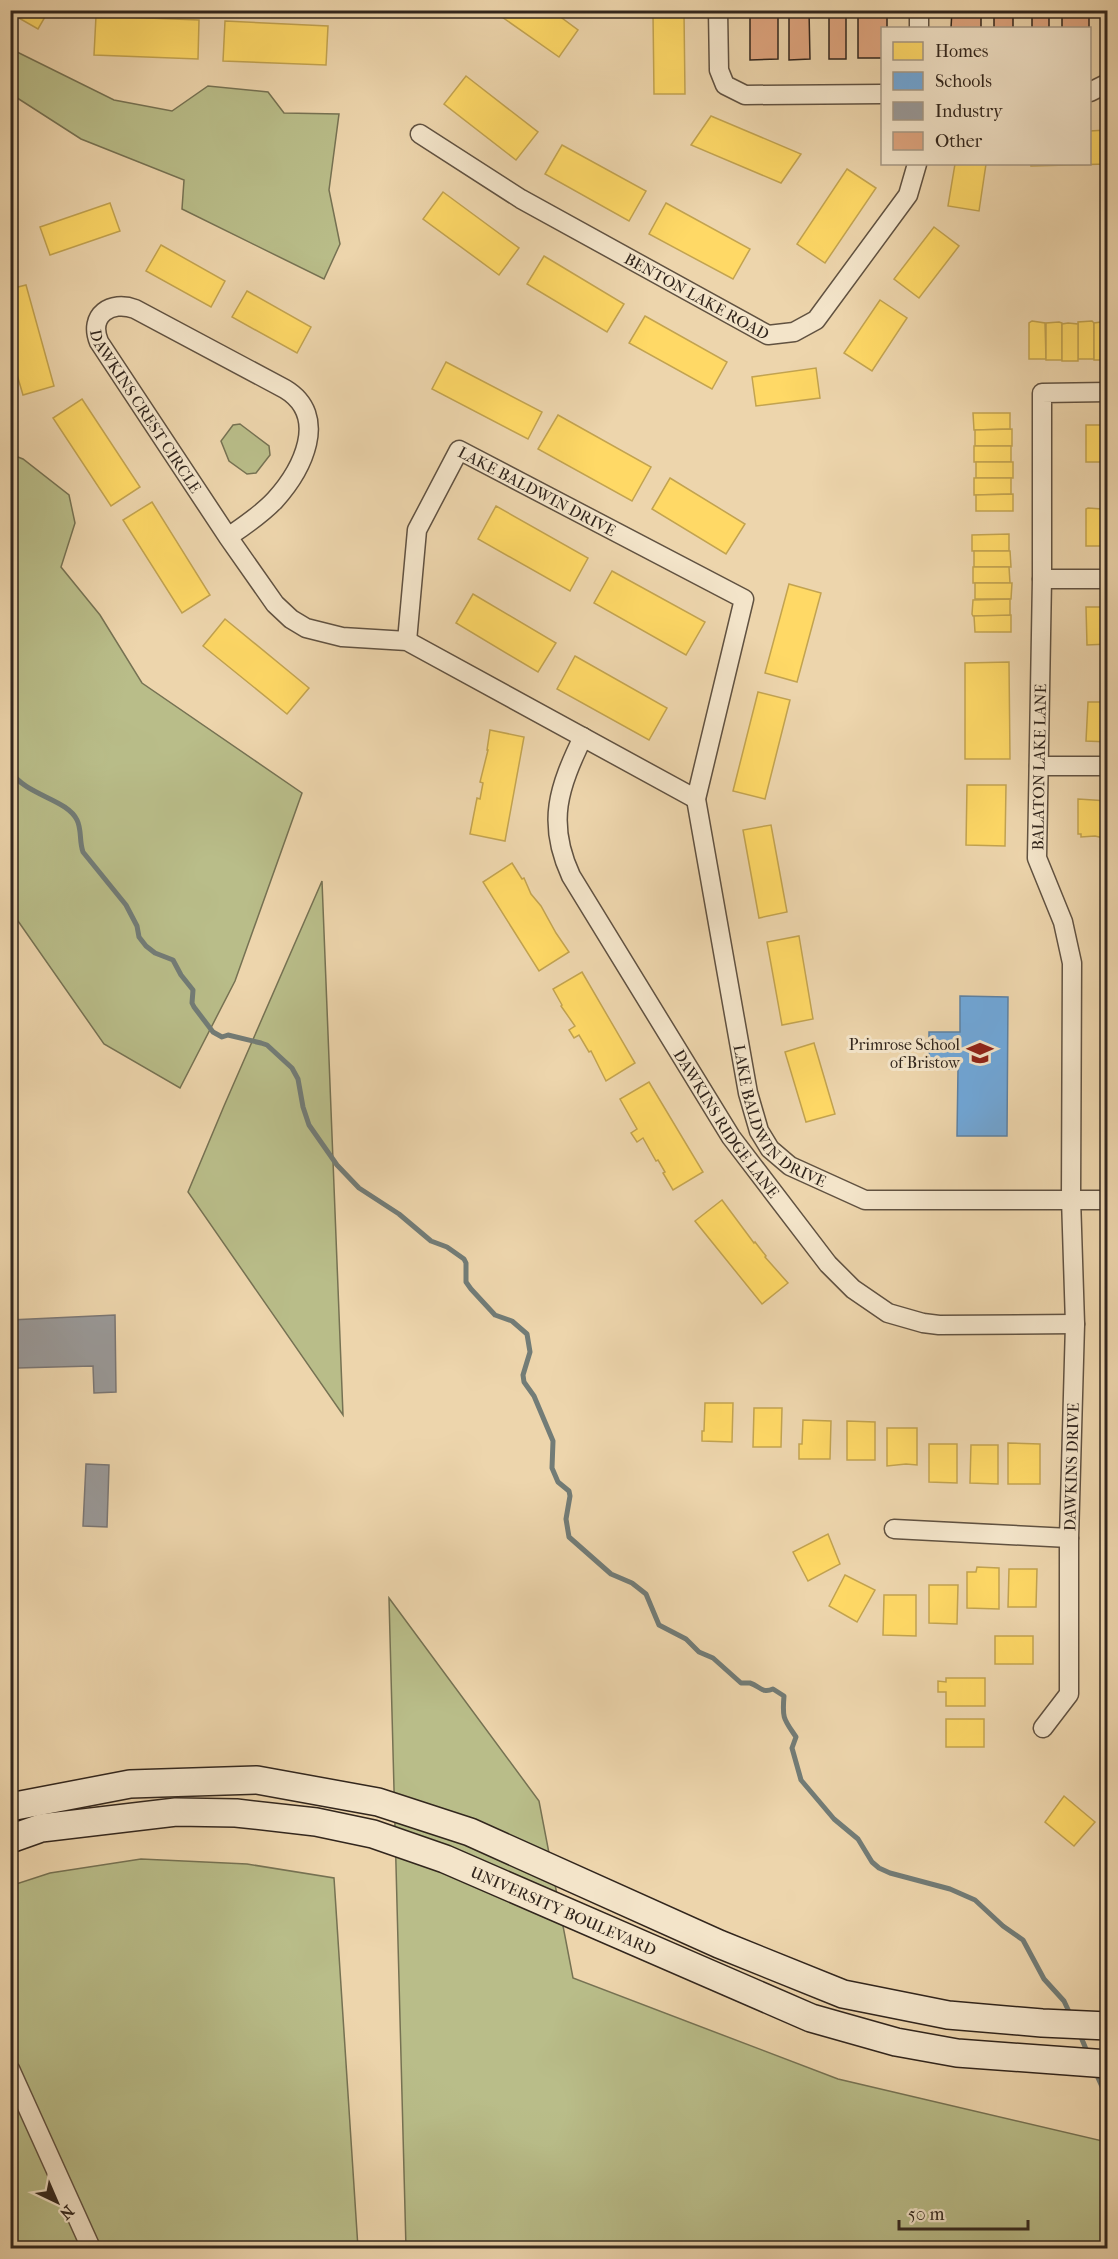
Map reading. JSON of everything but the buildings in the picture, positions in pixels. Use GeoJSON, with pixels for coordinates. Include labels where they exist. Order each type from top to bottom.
{"type":"FeatureCollection","features":[{"type":"Feature","properties":{"kind":"main road","name":"UNIVERSITY BOULEVARD"},"geometry":{"type":"LineString","coordinates":[[10,1807],[130,1784],[257,1780],[378,1802],[470,1832],[719,1944],[843,1994],[948,2015],[1106,2026]]}},
{"type":"Feature","properties":{"kind":"main road","name":"UNIVERSITY BOULEVARD"},"geometry":{"type":"LineString","coordinates":[[10,1839],[41,1828],[176,1812],[259,1816],[316,1822],[373,1834],[445,1859],[811,2018],[896,2042],[957,2054],[1107,2064]]}},
{"type":"Feature","properties":{"kind":"street"},"geometry":{"type":"LineString","coordinates":[[718,10],[719,70],[725,85],[745,95],[881,94]]}},
{"type":"Feature","properties":{"kind":"street"},"geometry":{"type":"LineString","coordinates":[[919,10],[919,27]]}},
{"type":"Feature","properties":{"kind":"street"},"geometry":{"type":"LineString","coordinates":[[1091,91],[1107,83]]}},
{"type":"Feature","properties":{"kind":"street","name":"BENTON LAKE ROAD"},"geometry":{"type":"LineString","coordinates":[[420,134],[521,199],[768,335],[794,332],[816,320],[908,195],[917,165]]}},
{"type":"Feature","properties":{"kind":"street","name":"DAWKINS CREST CIRCLE"},"geometry":{"type":"LineString","coordinates":[[228,537],[260,515],[275,500],[298,468],[309,437],[308,417],[304,407],[294,394],[135,309],[118,305],[111,306],[103,313],[97,324],[96,336],[99,342],[228,537],[275,604],[291,619],[322,634],[407,641]]}},
{"type":"Feature","properties":{"kind":"street","name":"BALATON LAKE LANE"},"geometry":{"type":"LineString","coordinates":[[1071,1198],[1072,963],[1064,922],[1037,858],[1042,579],[1042,393],[1107,392]]}},
{"type":"Feature","properties":{"kind":"street","name":"LAKE BALDWIN DRIVE"},"geometry":{"type":"LineString","coordinates":[[407,641],[417,530],[459,450],[744,599],[696,799],[748,1093],[759,1131],[770,1149],[790,1166],[865,1200],[1071,1198],[1107,1200]]}},
{"type":"Feature","properties":{"kind":"street"},"geometry":{"type":"LineString","coordinates":[[1042,579],[1107,579]]}},
{"type":"Feature","properties":{"kind":"street"},"geometry":{"type":"LineString","coordinates":[[407,641],[696,799]]}},
{"type":"Feature","properties":{"kind":"street","name":"DAWKINS RIDGE LANE"},"geometry":{"type":"LineString","coordinates":[[583,737],[566,772],[560,791],[558,814],[560,844],[571,876],[731,1137],[828,1264],[853,1289],[869,1301],[888,1312],[915,1320],[939,1325],[1075,1324]]}},
{"type":"Feature","properties":{"kind":"street"},"geometry":{"type":"LineString","coordinates":[[1039,766],[1107,766]]}},
{"type":"Feature","properties":{"kind":"street","name":"DAWKINS DRIVE"},"geometry":{"type":"LineString","coordinates":[[1043,1728],[1069,1694],[1069,1538],[1075,1324],[1071,1198]]}},
{"type":"Feature","properties":{"kind":"street"},"geometry":{"type":"LineString","coordinates":[[894,1529],[1069,1538]]}},
{"type":"Feature","properties":{"kind":"street"},"geometry":{"type":"LineString","coordinates":[[10,2069],[91,2248]]}},
{"type":"Feature","properties":{"kind":"green space"},"geometry":{"type":"Polygon","coordinates":[[[11,49],[114,100],[172,111],[208,86],[268,92],[284,113],[339,114],[329,190],[340,244],[324,279],[182,209],[184,180],[81,139],[11,94],[11,49]]]}},
{"type":"Feature","properties":{"kind":"green space"},"geometry":{"type":"Polygon","coordinates":[[[240,424],[269,446],[270,455],[256,473],[247,474],[229,461],[221,441],[233,425],[240,424]]]}},
{"type":"Feature","properties":{"kind":"green space"},"geometry":{"type":"Polygon","coordinates":[[[10,454],[23,459],[69,495],[75,523],[61,567],[100,615],[142,683],[302,793],[235,981],[180,1088],[104,1044],[11,911],[10,454]]]}},
{"type":"Feature","properties":{"kind":"green space"},"geometry":{"type":"Polygon","coordinates":[[[322,881],[343,1415],[188,1192],[322,881]]]}},
{"type":"Feature","properties":{"kind":"green space"},"geometry":{"type":"Polygon","coordinates":[[[389,1598],[539,1801],[573,1978],[838,2079],[1107,2142],[1107,2248],[406,2248],[389,1598]]]}},
{"type":"Feature","properties":{"kind":"green space"},"geometry":{"type":"Polygon","coordinates":[[[141,1859],[247,1864],[334,1878],[358,2248],[11,2248],[10,1886],[50,1873],[141,1859]]]}},
{"type":"Feature","properties":{"kind":"waterway"},"geometry":{"type":"LineString","coordinates":[[10,771],[26,786],[72,813],[79,824],[83,852],[126,905],[137,926],[139,937],[146,946],[155,953],[173,960],[193,990],[194,1007],[213,1032],[222,1037],[228,1035],[267,1045],[292,1068],[298,1079],[309,1125],[337,1165],[359,1188],[399,1214],[431,1241],[447,1247],[464,1259],[466,1282],[471,1289],[495,1315],[512,1321],[527,1334],[530,1352],[523,1375],[524,1382],[534,1396],[553,1441],[552,1468],[558,1482],[569,1491],[566,1519],[569,1537],[611,1574],[632,1583],[646,1594],[659,1625],[686,1639],[699,1652],[713,1658],[741,1683],[750,1683],[766,1691],[773,1689],[784,1696],[783,1710],[786,1722],[796,1737],[792,1748],[801,1780],[834,1819],[858,1839],[872,1862],[890,1873],[950,1889],[975,1900],[1003,1926],[1023,1940],[1044,1979],[1064,2001],[1071,2016]]}},
{"type":"Feature","properties":{"kind":"waterway"},"geometry":{"type":"LineString","coordinates":[[1079,2032],[1088,2054]]}},
{"type":"Feature","properties":{"kind":"waterway"},"geometry":{"type":"LineString","coordinates":[[1095,2071],[1108,2100]]}},
{"type":"Feature","properties":{"kind":"waterway"},"geometry":{"type":"LineString","coordinates":[[1108,2115],[1108,2131]]}},
{"type":"Feature","properties":{"kind":"place","name":"Primrose School of Bristow"},"geometry":{"type":"Point","coordinates":[980,1053]}}]}
